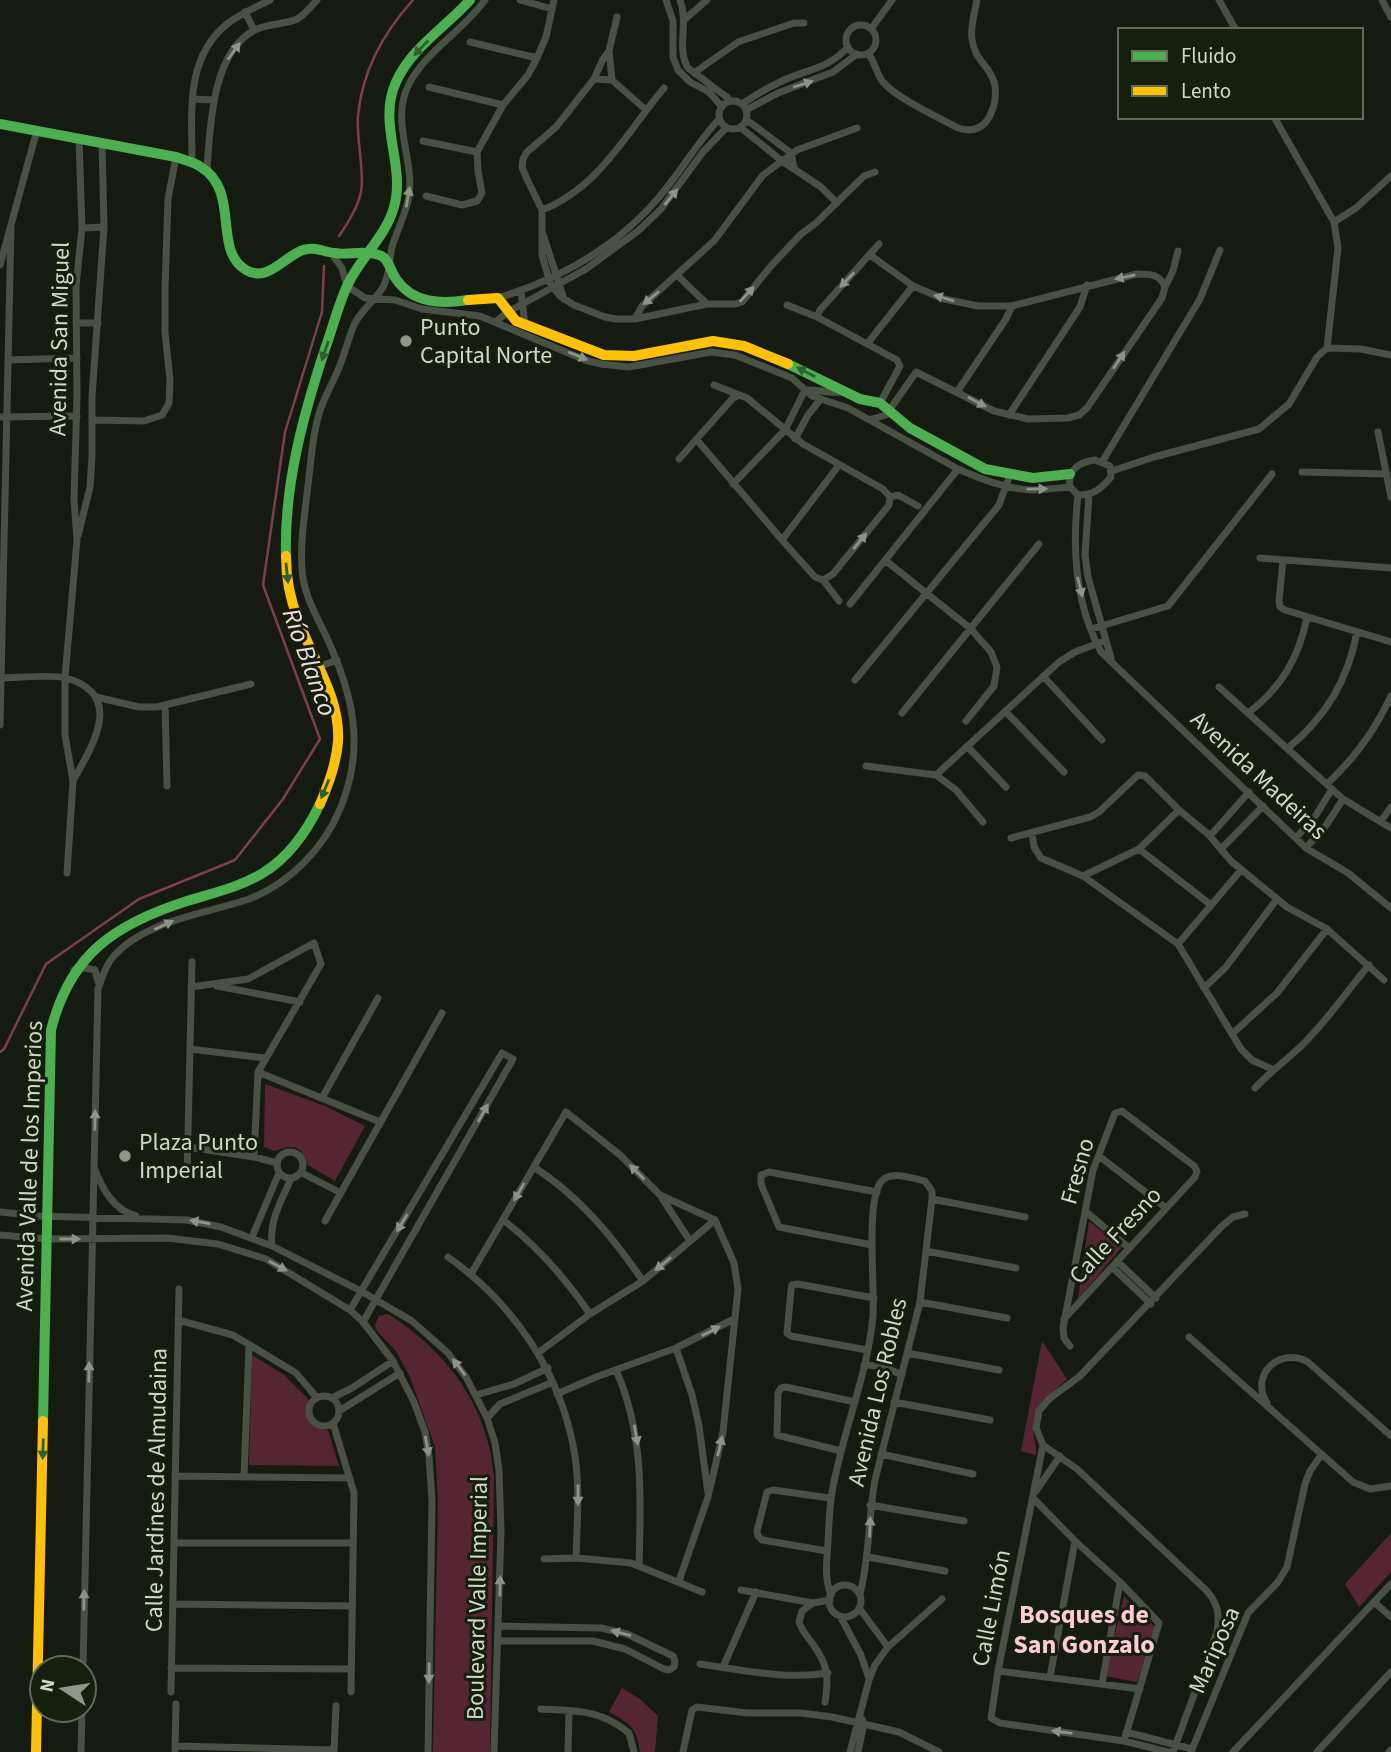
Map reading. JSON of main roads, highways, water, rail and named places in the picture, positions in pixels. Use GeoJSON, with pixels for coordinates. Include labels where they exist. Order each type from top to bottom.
{"type":"FeatureCollection","features":[{"type":"Feature","properties":{"kind":"waterway","name":"Río Blanco"},"geometry":{"type":"LineString","coordinates":[[339,236],[355,209],[361,192],[358,116],[364,84],[384,39],[413,0]]}},
{"type":"Feature","properties":{"kind":"waterway","name":"Río Blanco"},"geometry":{"type":"LineString","coordinates":[[0,1052],[4,1049],[46,964],[139,899],[235,860],[283,799],[320,739],[263,585],[285,432],[322,312],[324,266]]}},
{"type":"Feature","properties":{"kind":"place","name":"Punto Capital Norte"},"geometry":{"type":"Point","coordinates":[406,341]}},
{"type":"Feature","properties":{"kind":"place","name":"Plaza Punto Imperial"},"geometry":{"type":"Point","coordinates":[125,1156]}},
{"type":"Feature","properties":{"kind":"district","name":"Bosques de San Gonzalo"},"geometry":{"type":"Point","coordinates":[1084,1629]}}]}
